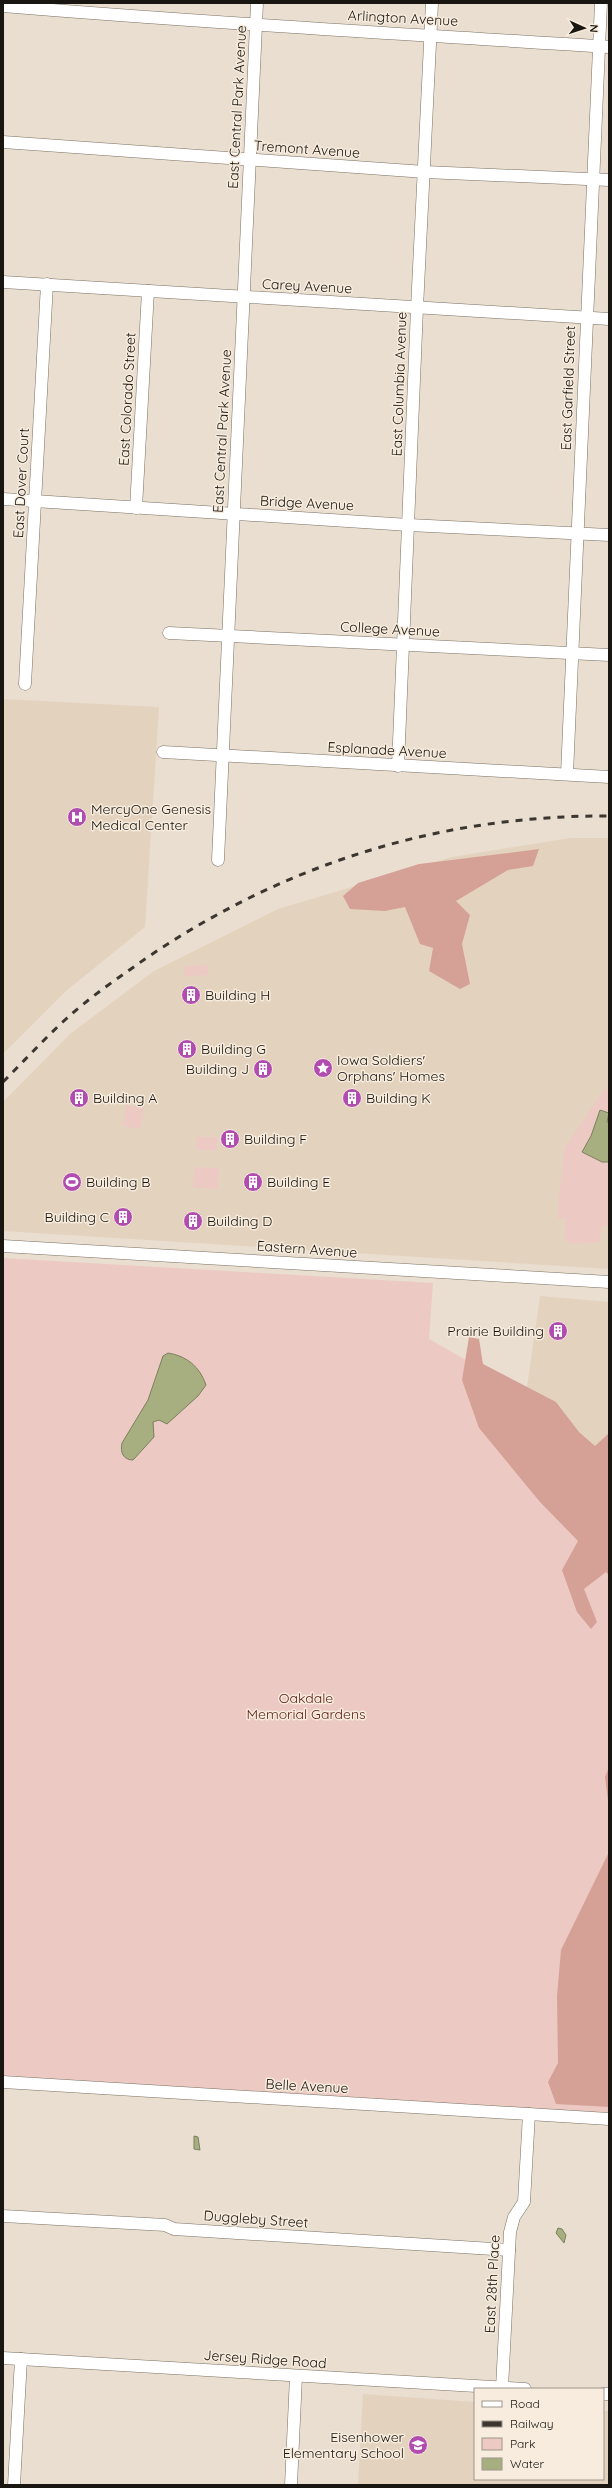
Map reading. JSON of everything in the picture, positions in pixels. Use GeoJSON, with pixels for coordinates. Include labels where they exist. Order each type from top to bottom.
{"type":"FeatureCollection","features":[{"type":"Feature","properties":{"kind":"street","name":"East Central Park Avenue"},"geometry":{"type":"LineString","coordinates":[[218,860],[257,3]]}},
{"type":"Feature","properties":{"kind":"street","name":"East Columbia Avenue"},"geometry":{"type":"LineString","coordinates":[[398,766],[417,308],[425,172],[432,3]]}},
{"type":"Feature","properties":{"kind":"street","name":"East Garfield Street"},"geometry":{"type":"LineString","coordinates":[[567,774],[592,179],[604,47],[601,3]]}},
{"type":"Feature","properties":{"kind":"street","name":"Arlington Avenue"},"geometry":{"type":"LineString","coordinates":[[3,6],[256,26],[431,34],[604,47]]}},
{"type":"Feature","properties":{"kind":"street","name":"Tremont Avenue"},"geometry":{"type":"LineString","coordinates":[[3,142],[425,172],[609,180]]}},
{"type":"Feature","properties":{"kind":"street","name":"Carey Avenue"},"geometry":{"type":"LineString","coordinates":[[3,282],[609,319]]}},
{"type":"Feature","properties":{"kind":"street","name":"East Dover Court"},"geometry":{"type":"LineString","coordinates":[[25,684],[47,284]]}},
{"type":"Feature","properties":{"kind":"street","name":"East Colorado Street"},"geometry":{"type":"LineString","coordinates":[[136,508],[148,291]]}},
{"type":"Feature","properties":{"kind":"street","name":"Bridge Avenue"},"geometry":{"type":"LineString","coordinates":[[3,499],[234,514],[609,535]]}},
{"type":"Feature","properties":{"kind":"street","name":"College Avenue"},"geometry":{"type":"LineString","coordinates":[[169,633],[609,655]]}},
{"type":"Feature","properties":{"kind":"street","name":"Esplanade Avenue"},"geometry":{"type":"LineString","coordinates":[[163,752],[609,777]]}},
{"type":"Feature","properties":{"kind":"street","name":"Eastern Avenue"},"geometry":{"type":"LineString","coordinates":[[3,1246],[609,1282]]}},
{"type":"Feature","properties":{"kind":"street","name":"Belle Avenue"},"geometry":{"type":"LineString","coordinates":[[3,2082],[609,2119]]}},
{"type":"Feature","properties":{"kind":"street","name":"East 28th Place"},"geometry":{"type":"LineString","coordinates":[[502,2388],[508,2250],[510,2232],[514,2217],[524,2202],[529,2114]]}},
{"type":"Feature","properties":{"kind":"street","name":"Duggleby Street"},"geometry":{"type":"LineString","coordinates":[[3,2216],[164,2225],[174,2229],[508,2250]]}},
{"type":"Feature","properties":{"kind":"street","name":"Jersey Ridge Road"},"geometry":{"type":"LineString","coordinates":[[3,2358],[502,2388]]}},
{"type":"Feature","properties":{"kind":"street"},"geometry":{"type":"LineString","coordinates":[[14,2485],[21,2359]]}},
{"type":"Feature","properties":{"kind":"street"},"geometry":{"type":"LineString","coordinates":[[291,2485],[296,2376]]}},
{"type":"Feature","properties":{"kind":"shaded area","name":"MercyOne Genesis Medical Center"},"geometry":{"type":"Polygon","coordinates":[[[3,699],[159,707],[145,927],[66,991],[3,1054],[3,699]]]}},
{"type":"Feature","properties":{"kind":"shaded area","name":"Iowa Soldiers' Orphans' Homes"},"geometry":{"type":"Polygon","coordinates":[[[570,838],[609,838],[609,1269],[3,1231],[3,1102],[70,1034],[154,971],[278,909],[452,857],[570,838]]]}},
{"type":"Feature","properties":{"kind":"shaded area"},"geometry":{"type":"Polygon","coordinates":[[[539,849],[533,866],[508,870],[456,901],[470,915],[462,944],[470,984],[460,989],[429,971],[433,948],[420,944],[405,907],[385,911],[350,909],[343,896],[358,883],[419,864],[539,849]]]}},
{"type":"Feature","properties":{"kind":"shaded area"},"geometry":{"type":"Polygon","coordinates":[[[540,1296],[609,1302],[609,1508],[526,1394],[540,1296]]]}},
{"type":"Feature","properties":{"kind":"shaded area"},"geometry":{"type":"Polygon","coordinates":[[[469,1337],[479,1339],[483,1364],[556,1402],[579,1432],[595,1446],[609,1433],[609,1575],[606,1572],[584,1589],[597,1622],[591,1629],[577,1612],[562,1570],[578,1541],[540,1502],[479,1428],[462,1380],[469,1337]]]}},
{"type":"Feature","properties":{"kind":"shaded area"},"geometry":{"type":"Polygon","coordinates":[[[609,1767],[609,1809],[605,1777],[609,1767]]]}},
{"type":"Feature","properties":{"kind":"shaded area"},"geometry":{"type":"Polygon","coordinates":[[[609,1852],[609,2107],[556,2104],[548,2082],[558,2063],[557,1996],[561,1950],[609,1852]]]}},
{"type":"Feature","properties":{"kind":"shaded area","name":"Eisenhower Elementary School"},"geometry":{"type":"Polygon","coordinates":[[[363,2394],[474,2402],[474,2480],[604,2480],[604,2411],[609,2411],[609,2485],[358,2485],[363,2394]]]}},
{"type":"Feature","properties":{"kind":"green space"},"geometry":{"type":"Polygon","coordinates":[[[207,964],[209,975],[184,977],[185,966],[207,964]]]}},
{"type":"Feature","properties":{"kind":"green space"},"geometry":{"type":"Polygon","coordinates":[[[604,1089],[609,1090],[609,1226],[603,1226],[599,1243],[569,1244],[569,1241],[564,1241],[565,1219],[557,1218],[564,1149],[604,1089]]]}},
{"type":"Feature","properties":{"kind":"green space"},"geometry":{"type":"Polygon","coordinates":[[[126,1105],[144,1107],[141,1129],[123,1126],[126,1105]]]}},
{"type":"Feature","properties":{"kind":"green space"},"geometry":{"type":"Polygon","coordinates":[[[196,1137],[217,1137],[217,1150],[196,1150],[196,1137]]]}},
{"type":"Feature","properties":{"kind":"green space"},"geometry":{"type":"Polygon","coordinates":[[[194,1167],[219,1168],[218,1189],[193,1188],[194,1167]]]}},
{"type":"Feature","properties":{"kind":"green space","name":"Oakdale Memorial Gardens"},"geometry":{"type":"Polygon","coordinates":[[[3,1258],[433,1283],[429,1339],[526,1394],[609,1508],[609,2112],[560,2112],[3,2080],[3,1258]]]}},
{"type":"Feature","properties":{"kind":"water"},"geometry":{"type":"Polygon","coordinates":[[[600,1110],[609,1113],[607,1122],[609,1123],[609,1162],[602,1162],[582,1152],[591,1136],[600,1110]]]}},
{"type":"Feature","properties":{"kind":"water"},"geometry":{"type":"Polygon","coordinates":[[[168,1353],[175,1354],[192,1363],[200,1373],[206,1385],[198,1396],[167,1424],[159,1420],[153,1422],[154,1437],[133,1460],[127,1459],[123,1455],[121,1449],[122,1443],[148,1400],[163,1356],[168,1353]]]}},
{"type":"Feature","properties":{"kind":"water"},"geometry":{"type":"Polygon","coordinates":[[[194,2136],[198,2137],[200,2150],[194,2149],[194,2136]]]}},
{"type":"Feature","properties":{"kind":"water"},"geometry":{"type":"Polygon","coordinates":[[[558,2228],[562,2229],[566,2235],[564,2243],[556,2233],[558,2228]]]}},
{"type":"Feature","properties":{"kind":"railway"},"geometry":{"type":"LineString","coordinates":[[3,1082],[50,1034],[75,1011],[104,988],[145,959],[198,926],[252,896],[308,872],[366,852],[425,836],[485,825],[546,818],[609,816]]}},
{"type":"Feature","properties":{"kind":"place","name":"MercyOne Genesis Medical Center"},"geometry":{"type":"Point","coordinates":[77,817]}},
{"type":"Feature","properties":{"kind":"place","name":"Building H"},"geometry":{"type":"Point","coordinates":[191,995]}},
{"type":"Feature","properties":{"kind":"place","name":"Building G"},"geometry":{"type":"Point","coordinates":[187,1049]}},
{"type":"Feature","properties":{"kind":"place","name":"Iowa Soldiers' Orphans' Homes"},"geometry":{"type":"Point","coordinates":[323,1068]}},
{"type":"Feature","properties":{"kind":"place","name":"Building J"},"geometry":{"type":"Point","coordinates":[263,1069]}},
{"type":"Feature","properties":{"kind":"place","name":"Building A"},"geometry":{"type":"Point","coordinates":[79,1098]}},
{"type":"Feature","properties":{"kind":"place","name":"Building K"},"geometry":{"type":"Point","coordinates":[352,1098]}},
{"type":"Feature","properties":{"kind":"place","name":"Building F"},"geometry":{"type":"Point","coordinates":[230,1139]}},
{"type":"Feature","properties":{"kind":"place","name":"Building B"},"geometry":{"type":"Point","coordinates":[72,1182]}},
{"type":"Feature","properties":{"kind":"place","name":"Building E"},"geometry":{"type":"Point","coordinates":[253,1182]}},
{"type":"Feature","properties":{"kind":"place","name":"Building C"},"geometry":{"type":"Point","coordinates":[123,1217]}},
{"type":"Feature","properties":{"kind":"place","name":"Building D"},"geometry":{"type":"Point","coordinates":[193,1221]}},
{"type":"Feature","properties":{"kind":"place","name":"Prairie Building"},"geometry":{"type":"Point","coordinates":[558,1331]}},
{"type":"Feature","properties":{"kind":"place","name":"Eisenhower Elementary School"},"geometry":{"type":"Point","coordinates":[418,2445]}}]}
